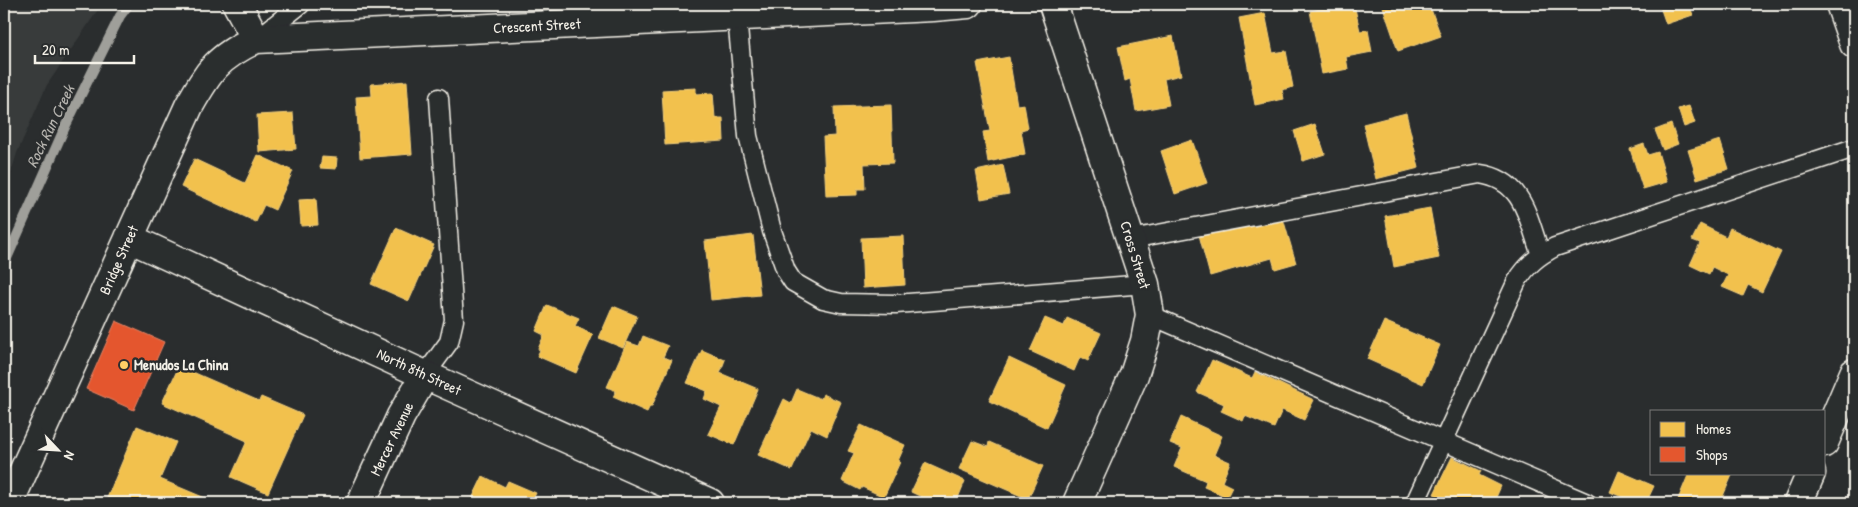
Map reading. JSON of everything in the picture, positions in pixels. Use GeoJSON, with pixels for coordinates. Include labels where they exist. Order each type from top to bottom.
{"type":"FeatureCollection","features":[{"type":"Feature","properties":{"kind":"street"},"geometry":{"type":"LineString","coordinates":[[237,4],[256,39]]}},
{"type":"Feature","properties":{"kind":"street","name":"Crescent Street"},"geometry":{"type":"LineString","coordinates":[[256,39],[737,17],[968,4]]}},
{"type":"Feature","properties":{"kind":"street","name":"Cross Street"},"geometry":{"type":"LineString","coordinates":[[1053,4],[1131,239],[1145,284],[1150,315],[1145,341],[1134,375],[1077,503]]}},
{"type":"Feature","properties":{"kind":"street"},"geometry":{"type":"LineString","coordinates":[[1840,4],[1854,44]]}},
{"type":"Feature","properties":{"kind":"street","name":"Bridge Street"},"geometry":{"type":"LineString","coordinates":[[9,503],[188,106],[208,73],[230,52],[256,39]]}},
{"type":"Feature","properties":{"kind":"street","name":"North 8th Street"},"geometry":{"type":"LineString","coordinates":[[129,238],[700,501]]}},
{"type":"Feature","properties":{"kind":"street"},"geometry":{"type":"LineString","coordinates":[[1826,438],[1854,373]]}},
{"type":"Feature","properties":{"kind":"street","name":"Mercer Avenue"},"geometry":{"type":"LineString","coordinates":[[361,503],[401,416],[425,375]]}},
{"type":"Feature","properties":{"kind":"street"},"geometry":{"type":"LineString","coordinates":[[1798,503],[1811,474]]}},
{"type":"Feature","properties":{"kind":"lane"},"geometry":{"type":"LineString","coordinates":[[256,39],[301,4]]}},
{"type":"Feature","properties":{"kind":"lane"},"geometry":{"type":"LineString","coordinates":[[737,17],[748,136],[772,231],[792,282],[823,299],[841,302],[896,304],[1145,284]]}},
{"type":"Feature","properties":{"kind":"lane"},"geometry":{"type":"LineString","coordinates":[[425,375],[449,342],[454,320],[439,98]]}},
{"type":"Feature","properties":{"kind":"lane"},"geometry":{"type":"LineString","coordinates":[[1415,503],[1517,282],[1527,266],[1555,247],[1854,148]]}},
{"type":"Feature","properties":{"kind":"lane"},"geometry":{"type":"LineString","coordinates":[[1131,239],[1480,174],[1507,182],[1519,194],[1541,255]]}},
{"type":"Feature","properties":{"kind":"lane"},"geometry":{"type":"LineString","coordinates":[[1150,315],[1586,503]]}},
{"type":"Feature","properties":{"kind":"shaded area"},"geometry":{"type":"Polygon","coordinates":[[[4,4],[102,4],[47,85],[17,153],[4,196],[4,4]]]}},
{"type":"Feature","properties":{"kind":"building: Homes"},"geometry":{"type":"Polygon","coordinates":[[[1354,4],[1360,31],[1368,30],[1372,52],[1346,57],[1348,69],[1322,74],[1310,11],[1354,4]]]}},
{"type":"Feature","properties":{"kind":"building: Homes"},"geometry":{"type":"Polygon","coordinates":[[[1382,4],[1429,4],[1441,36],[1398,51],[1382,4]]]}},
{"type":"Feature","properties":{"kind":"building: Homes"},"geometry":{"type":"Polygon","coordinates":[[[1659,4],[1689,4],[1693,15],[1666,24],[1659,4]]]}},
{"type":"Feature","properties":{"kind":"building: Homes"},"geometry":{"type":"Polygon","coordinates":[[[1265,13],[1273,53],[1286,51],[1293,87],[1282,90],[1284,99],[1255,105],[1239,18],[1265,13]]]}},
{"type":"Feature","properties":{"kind":"building: Homes"},"geometry":{"type":"Polygon","coordinates":[[[1173,36],[1181,75],[1164,79],[1169,105],[1136,111],[1130,79],[1125,81],[1118,47],[1173,36]]]}},
{"type":"Feature","properties":{"kind":"building: Homes"},"geometry":{"type":"Polygon","coordinates":[[[1009,57],[1017,105],[1024,104],[1028,128],[1021,130],[1025,154],[988,162],[983,132],[990,131],[977,63],[1009,57]]]}},
{"type":"Feature","properties":{"kind":"building: Homes"},"geometry":{"type":"Polygon","coordinates":[[[407,81],[412,154],[360,158],[356,97],[372,96],[371,84],[407,81]]]}},
{"type":"Feature","properties":{"kind":"building: Homes"},"geometry":{"type":"Polygon","coordinates":[[[696,88],[696,94],[713,93],[715,118],[723,118],[724,141],[665,145],[662,90],[696,88]]]}},
{"type":"Feature","properties":{"kind":"building: Homes"},"geometry":{"type":"Polygon","coordinates":[[[891,105],[893,163],[864,164],[865,189],[857,189],[857,195],[826,196],[823,137],[835,136],[834,107],[891,105]]]}},
{"type":"Feature","properties":{"kind":"building: Homes"},"geometry":{"type":"Polygon","coordinates":[[[1689,106],[1695,123],[1684,127],[1678,109],[1689,106]]]}},
{"type":"Feature","properties":{"kind":"building: Homes"},"geometry":{"type":"Polygon","coordinates":[[[293,113],[296,149],[259,152],[257,115],[293,113]]]}},
{"type":"Feature","properties":{"kind":"building: Homes"},"geometry":{"type":"Polygon","coordinates":[[[1406,113],[1419,168],[1376,179],[1363,124],[1406,113]]]}},
{"type":"Feature","properties":{"kind":"building: Homes"},"geometry":{"type":"Polygon","coordinates":[[[1315,124],[1325,154],[1303,161],[1294,131],[1315,124]]]}},
{"type":"Feature","properties":{"kind":"building: Homes"},"geometry":{"type":"Polygon","coordinates":[[[1671,124],[1678,144],[1663,150],[1655,130],[1671,124]]]}},
{"type":"Feature","properties":{"kind":"building: Homes"},"geometry":{"type":"Polygon","coordinates":[[[1192,140],[1207,183],[1175,194],[1161,151],[1192,140]]]}},
{"type":"Feature","properties":{"kind":"building: Homes"},"geometry":{"type":"Polygon","coordinates":[[[1720,140],[1729,169],[1697,179],[1688,150],[1720,140]]]}},
{"type":"Feature","properties":{"kind":"building: Homes"},"geometry":{"type":"Polygon","coordinates":[[[1644,144],[1648,155],[1658,152],[1667,182],[1643,189],[1630,149],[1644,144]]]}},
{"type":"Feature","properties":{"kind":"building: Homes"},"geometry":{"type":"Polygon","coordinates":[[[258,155],[293,171],[275,210],[264,205],[256,222],[181,187],[194,159],[245,183],[258,155]]]}},
{"type":"Feature","properties":{"kind":"building: Homes"},"geometry":{"type":"Polygon","coordinates":[[[322,157],[337,158],[336,169],[320,168],[322,157]]]}},
{"type":"Feature","properties":{"kind":"building: Homes"},"geometry":{"type":"Polygon","coordinates":[[[1003,165],[1009,194],[981,199],[976,171],[1003,165]]]}},
{"type":"Feature","properties":{"kind":"building: Homes"},"geometry":{"type":"Polygon","coordinates":[[[316,199],[318,225],[301,226],[299,200],[316,199]]]}},
{"type":"Feature","properties":{"kind":"building: Homes"},"geometry":{"type":"Polygon","coordinates":[[[1430,208],[1439,258],[1394,267],[1385,216],[1430,208]]]}},
{"type":"Feature","properties":{"kind":"building: Homes"},"geometry":{"type":"Polygon","coordinates":[[[1282,215],[1296,263],[1275,269],[1272,258],[1210,276],[1199,235],[1282,215]]]}},
{"type":"Feature","properties":{"kind":"building: Homes"},"geometry":{"type":"Polygon","coordinates":[[[1700,224],[1726,237],[1730,228],[1781,252],[1762,292],[1748,285],[1743,296],[1722,287],[1728,275],[1712,267],[1709,274],[1690,265],[1700,243],[1692,240],[1700,224]]]}},
{"type":"Feature","properties":{"kind":"building: Homes"},"geometry":{"type":"Polygon","coordinates":[[[396,228],[434,245],[409,301],[371,284],[396,228]]]}},
{"type":"Feature","properties":{"kind":"building: Homes"},"geometry":{"type":"Polygon","coordinates":[[[753,235],[760,295],[711,300],[705,241],[753,235]]]}},
{"type":"Feature","properties":{"kind":"building: Homes"},"geometry":{"type":"Polygon","coordinates":[[[903,236],[905,285],[863,288],[861,238],[903,236]]]}},
{"type":"Feature","properties":{"kind":"building: Homes"},"geometry":{"type":"Polygon","coordinates":[[[547,305],[579,318],[575,326],[593,335],[576,373],[537,356],[544,335],[536,331],[547,305]]]}},
{"type":"Feature","properties":{"kind":"building: Homes"},"geometry":{"type":"Polygon","coordinates":[[[613,306],[637,316],[623,348],[599,338],[613,306]]]}},
{"type":"Feature","properties":{"kind":"building: Homes"},"geometry":{"type":"Polygon","coordinates":[[[1045,318],[1064,326],[1067,318],[1101,333],[1088,361],[1080,357],[1074,371],[1030,351],[1045,318]]]}},
{"type":"Feature","properties":{"kind":"building: Homes"},"geometry":{"type":"Polygon","coordinates":[[[1384,321],[1440,345],[1423,384],[1367,359],[1384,321]]]}},
{"type":"Feature","properties":{"kind":"building: Homes"},"geometry":{"type":"Polygon","coordinates":[[[643,336],[668,346],[663,357],[672,360],[652,406],[650,406],[647,412],[613,397],[616,391],[607,387],[627,342],[639,346],[643,336]]]}},
{"type":"Feature","properties":{"kind":"building: Homes"},"geometry":{"type":"Polygon","coordinates":[[[702,350],[725,360],[720,373],[758,389],[734,445],[708,434],[721,407],[704,399],[707,391],[687,383],[702,350]]]}},
{"type":"Feature","properties":{"kind":"building: Homes"},"geometry":{"type":"Polygon","coordinates":[[[1009,358],[1066,385],[1047,428],[989,401],[1009,358]]]}},
{"type":"Feature","properties":{"kind":"building: Homes"},"geometry":{"type":"Polygon","coordinates":[[[1212,360],[1252,378],[1255,372],[1314,400],[1304,420],[1282,410],[1274,428],[1245,416],[1243,421],[1221,411],[1224,404],[1197,392],[1212,360]]]}},
{"type":"Feature","properties":{"kind":"building: Homes"},"geometry":{"type":"Polygon","coordinates":[[[179,366],[259,401],[261,397],[303,415],[268,493],[231,477],[247,441],[162,403],[179,366]]]}},
{"type":"Feature","properties":{"kind":"building: Homes"},"geometry":{"type":"Polygon","coordinates":[[[797,389],[821,399],[823,394],[841,402],[827,436],[811,428],[792,470],[758,455],[784,399],[791,403],[797,389]]]}},
{"type":"Feature","properties":{"kind":"building: Homes"},"geometry":{"type":"Polygon","coordinates":[[[1181,417],[1222,436],[1214,455],[1230,462],[1222,482],[1232,487],[1227,497],[1204,487],[1206,481],[1174,467],[1182,448],[1170,443],[1181,417]]]}},
{"type":"Feature","properties":{"kind":"building: Homes"},"geometry":{"type":"Polygon","coordinates":[[[861,425],[905,445],[898,461],[900,462],[884,497],[862,487],[860,490],[842,481],[854,453],[848,451],[861,425]]]}},
{"type":"Feature","properties":{"kind":"building: Homes"},"geometry":{"type":"Polygon","coordinates":[[[137,426],[176,442],[160,479],[217,503],[105,503],[137,426]]]}},
{"type":"Feature","properties":{"kind":"building: Homes"},"geometry":{"type":"Polygon","coordinates":[[[972,441],[988,447],[989,442],[1043,466],[1028,499],[959,469],[972,441]]]}},
{"type":"Feature","properties":{"kind":"building: Homes"},"geometry":{"type":"Polygon","coordinates":[[[1452,457],[1481,471],[1479,475],[1501,486],[1494,502],[1496,503],[1453,503],[1434,494],[1452,457]]]}},
{"type":"Feature","properties":{"kind":"building: Homes"},"geometry":{"type":"Polygon","coordinates":[[[925,463],[965,481],[956,503],[928,503],[930,501],[911,492],[925,463]]]}},
{"type":"Feature","properties":{"kind":"building: Homes"},"geometry":{"type":"Polygon","coordinates":[[[1619,471],[1654,486],[1646,503],[1637,503],[1610,492],[1619,471]]]}},
{"type":"Feature","properties":{"kind":"building: Homes"},"geometry":{"type":"Polygon","coordinates":[[[1689,474],[1733,474],[1720,503],[1677,502],[1689,474]]]}},
{"type":"Feature","properties":{"kind":"building: Homes"},"geometry":{"type":"Polygon","coordinates":[[[483,476],[505,487],[508,481],[536,493],[531,503],[470,503],[483,476]]]}},
{"type":"Feature","properties":{"kind":"building: Shops"},"geometry":{"type":"Polygon","coordinates":[[[116,321],[164,342],[134,410],[86,389],[116,321]]]}},
{"type":"Feature","properties":{"kind":"waterway","name":"Rock Run Creek"},"geometry":{"type":"LineString","coordinates":[[4,265],[65,127],[120,16],[129,4]]}},
{"type":"Feature","properties":{"kind":"place","name":"Menudos La China"},"geometry":{"type":"Point","coordinates":[124,365]}}]}
